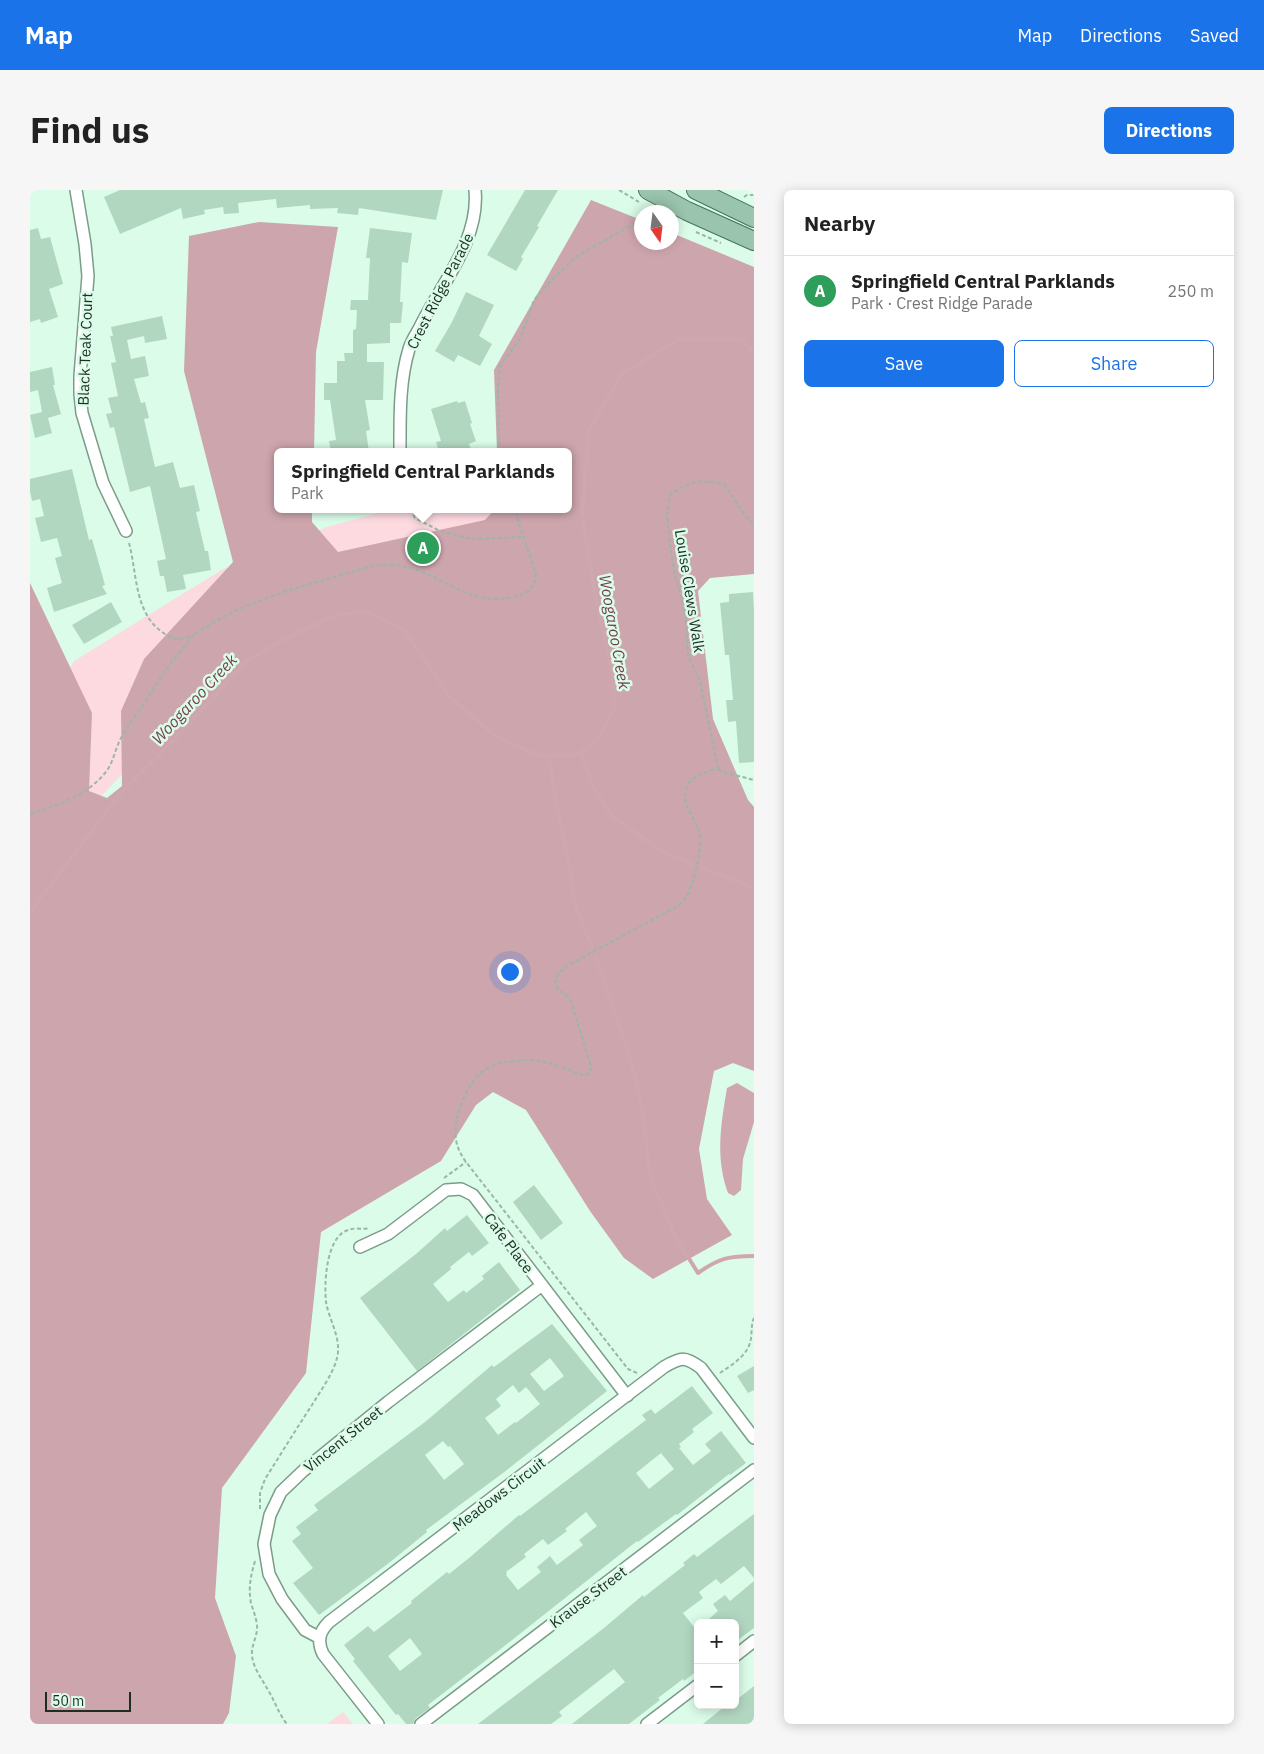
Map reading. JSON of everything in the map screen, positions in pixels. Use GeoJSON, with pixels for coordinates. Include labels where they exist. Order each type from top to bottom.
{"type":"FeatureCollection","features":[{"type":"Feature","properties":{"kind":"main road"},"geometry":{"type":"LineString","coordinates":[[696,190],[754,218]]}},
{"type":"Feature","properties":{"kind":"main road"},"geometry":{"type":"LineString","coordinates":[[645,197],[687,211],[754,241]]}},
{"type":"Feature","properties":{"kind":"street","name":"Black Teak Court"},"geometry":{"type":"LineString","coordinates":[[76,190],[88,276],[80,376],[82,413],[103,483],[126,531]]}},
{"type":"Feature","properties":{"kind":"street","name":"Crest Ridge Parade"},"geometry":{"type":"LineString","coordinates":[[400,448],[400,394],[409,349],[468,239],[474,217],[475,190]]}},
{"type":"Feature","properties":{"kind":"street","name":"Cafe Place"},"geometry":{"type":"LineString","coordinates":[[360,1247],[388,1234],[446,1190],[461,1189],[472,1195],[627,1396]]}},
{"type":"Feature","properties":{"kind":"street","name":"Vincent Street"},"geometry":{"type":"LineString","coordinates":[[320,1638],[305,1630],[282,1599],[269,1574],[264,1544],[270,1515],[281,1492],[303,1471],[388,1402],[542,1286]]}},
{"type":"Feature","properties":{"kind":"street","name":"Meadows Circuit"},"geometry":{"type":"LineString","coordinates":[[320,1638],[322,1629],[329,1622],[676,1360],[689,1359],[701,1368],[754,1438]]}},
{"type":"Feature","properties":{"kind":"street","name":"Krause Street"},"geometry":{"type":"LineString","coordinates":[[421,1724],[754,1470]]}},
{"type":"Feature","properties":{"kind":"street"},"geometry":{"type":"LineString","coordinates":[[320,1638],[319,1645],[323,1654],[378,1724]]}},
{"type":"Feature","properties":{"kind":"street"},"geometry":{"type":"LineString","coordinates":[[739,1653],[754,1642]]}},
{"type":"Feature","properties":{"kind":"street"},"geometry":{"type":"LineString","coordinates":[[647,1724],[694,1688]]}},
{"type":"Feature","properties":{"kind":"path"},"geometry":{"type":"LineString","coordinates":[[619,190],[645,197]]}},
{"type":"Feature","properties":{"kind":"path"},"geometry":{"type":"LineString","coordinates":[[742,198],[747,195],[754,195]]}},
{"type":"Feature","properties":{"kind":"path"},"geometry":{"type":"LineString","coordinates":[[499,448],[498,384],[500,366],[520,339],[534,300],[577,256],[634,223]]}},
{"type":"Feature","properties":{"kind":"path","name":"Louise Clews Walk"},"geometry":{"type":"LineString","coordinates":[[718,769],[700,681],[688,655],[684,610],[670,545],[667,512],[670,494],[687,484],[707,480],[724,484],[744,514],[754,525]]}},
{"type":"Feature","properties":{"kind":"path"},"geometry":{"type":"LineString","coordinates":[[412,513],[415,518],[440,531],[471,539],[490,540],[523,537]]}},
{"type":"Feature","properties":{"kind":"path"},"geometry":{"type":"LineString","coordinates":[[126,531],[138,590],[146,615],[157,629],[169,638],[183,640],[227,614],[254,602],[299,587],[382,565],[392,564],[408,567],[471,595],[493,600],[512,598],[526,593],[534,585],[536,574],[516,513]]}},
{"type":"Feature","properties":{"kind":"path"},"geometry":{"type":"LineString","coordinates":[[30,814],[70,801],[106,772],[121,738],[167,667],[195,634]]}},
{"type":"Feature","properties":{"kind":"path"},"geometry":{"type":"LineString","coordinates":[[642,1372],[636,1373],[628,1369],[466,1162],[456,1147],[458,1114],[466,1091],[477,1077],[488,1067],[501,1062],[519,1060],[542,1061],[584,1076],[590,1072],[572,1003],[570,998],[559,990],[555,984],[556,977],[565,967],[676,907],[684,900],[701,849],[700,833],[686,803],[686,791],[689,781],[697,774],[718,769],[754,780]]}},
{"type":"Feature","properties":{"kind":"path"},"geometry":{"type":"LineString","coordinates":[[443,1180],[466,1162]]}},
{"type":"Feature","properties":{"kind":"path"},"geometry":{"type":"LineString","coordinates":[[261,1516],[260,1494],[265,1479],[326,1382],[337,1357],[337,1338],[326,1302],[328,1261],[332,1244],[341,1233],[349,1229],[372,1228]]}},
{"type":"Feature","properties":{"kind":"path"},"geometry":{"type":"LineString","coordinates":[[709,1379],[740,1360],[751,1340],[754,1318]]}},
{"type":"Feature","properties":{"kind":"path"},"geometry":{"type":"LineString","coordinates":[[256,1555],[249,1580],[251,1603],[258,1634],[252,1654],[253,1662],[262,1682],[287,1724]]}},
{"type":"Feature","properties":{"kind":"shaded area"},"geometry":{"type":"Polygon","coordinates":[[[591,200],[634,217],[634,250],[679,250],[679,236],[754,267],[754,574],[710,578],[698,591],[713,719],[748,800],[754,807],[754,1071],[733,1063],[714,1071],[699,1149],[707,1199],[732,1235],[653,1279],[624,1258],[590,1211],[526,1110],[493,1092],[476,1105],[441,1161],[321,1232],[306,1373],[222,1488],[215,1598],[236,1656],[229,1713],[223,1724],[30,1724],[30,583],[92,713],[89,791],[107,798],[122,786],[121,711],[144,659],[233,562],[184,371],[189,236],[259,222],[338,227],[316,352],[314,448],[274,448],[274,513],[312,513],[312,522],[338,552],[485,520],[491,513],[572,513],[572,448],[497,448],[494,370],[591,200]]]}},
{"type":"Feature","properties":{"kind":"shaded area"},"geometry":{"type":"Polygon","coordinates":[[[378,513],[560,513],[167,727],[30,871],[30,737],[74,661],[223,569],[327,527],[378,513]]]}},
{"type":"Feature","properties":{"kind":"shaded area"},"geometry":{"type":"Polygon","coordinates":[[[737,1083],[754,1093],[754,1122],[743,1159],[741,1190],[734,1196],[728,1193],[724,1180],[720,1141],[727,1088],[737,1083]]]}},
{"type":"Feature","properties":{"kind":"shaded area"},"geometry":{"type":"Polygon","coordinates":[[[343,1712],[353,1724],[327,1724],[343,1712]]]}},
{"type":"Feature","properties":{"kind":"building"},"geometry":{"type":"Polygon","coordinates":[[[120,190],[443,190],[436,220],[359,208],[358,215],[337,213],[338,208],[310,209],[310,205],[277,208],[276,199],[238,203],[239,213],[224,214],[223,207],[204,210],[205,214],[183,219],[181,208],[120,234],[104,197],[120,190]]]}},
{"type":"Feature","properties":{"kind":"building"},"geometry":{"type":"Polygon","coordinates":[[[525,190],[558,190],[537,226],[539,227],[521,257],[523,259],[516,271],[487,255],[525,190]]]}},
{"type":"Feature","properties":{"kind":"building"},"geometry":{"type":"Polygon","coordinates":[[[38,228],[41,239],[50,237],[63,284],[49,289],[58,317],[41,323],[40,319],[30,322],[30,230],[38,228]]]}},
{"type":"Feature","properties":{"kind":"building"},"geometry":{"type":"Polygon","coordinates":[[[370,228],[412,233],[408,263],[402,262],[400,302],[403,302],[401,323],[390,323],[390,343],[367,344],[367,362],[384,362],[383,400],[365,400],[370,430],[366,431],[368,448],[330,448],[329,441],[336,440],[330,400],[324,400],[324,383],[337,383],[337,361],[345,361],[344,353],[353,353],[353,330],[356,329],[357,310],[350,310],[351,300],[368,300],[370,258],[366,258],[370,228]]]}},
{"type":"Feature","properties":{"kind":"building"},"geometry":{"type":"Polygon","coordinates":[[[466,292],[494,305],[479,336],[492,344],[480,366],[458,355],[454,362],[435,351],[452,322],[466,292]]]}},
{"type":"Feature","properties":{"kind":"building"},"geometry":{"type":"Polygon","coordinates":[[[162,316],[167,339],[145,343],[144,336],[127,340],[131,359],[145,356],[149,376],[134,379],[141,403],[145,402],[149,418],[144,419],[155,467],[173,462],[180,488],[194,485],[200,511],[196,512],[205,551],[208,551],[211,570],[183,575],[186,589],[167,592],[164,576],[160,576],[157,561],[166,559],[150,486],[130,492],[114,427],[110,428],[106,414],[112,413],[108,398],[118,396],[111,363],[116,362],[110,336],[113,336],[111,327],[162,316]]]}},
{"type":"Feature","properties":{"kind":"building"},"geometry":{"type":"Polygon","coordinates":[[[52,367],[55,385],[53,385],[61,414],[48,418],[52,433],[35,438],[30,415],[42,412],[38,390],[30,392],[30,372],[52,367]]]}},
{"type":"Feature","properties":{"kind":"building"},"geometry":{"type":"Polygon","coordinates":[[[457,401],[458,403],[465,401],[476,441],[469,444],[470,448],[438,448],[436,442],[441,441],[431,409],[457,401]]]}},
{"type":"Feature","properties":{"kind":"building"},"geometry":{"type":"Polygon","coordinates":[[[72,469],[89,540],[92,539],[105,585],[102,586],[107,594],[54,612],[47,588],[62,583],[55,558],[62,556],[57,538],[41,542],[35,518],[44,516],[40,499],[32,501],[30,479],[72,469]]]}},
{"type":"Feature","properties":{"kind":"building"},"geometry":{"type":"Polygon","coordinates":[[[753,592],[754,762],[739,763],[736,721],[728,722],[726,700],[733,700],[729,655],[725,655],[720,603],[729,602],[729,594],[753,592]]]}},
{"type":"Feature","properties":{"kind":"building"},"geometry":{"type":"Polygon","coordinates":[[[111,602],[122,622],[84,644],[72,625],[111,602]]]}},
{"type":"Feature","properties":{"kind":"building"},"geometry":{"type":"Polygon","coordinates":[[[534,1185],[563,1223],[541,1240],[513,1202],[534,1185]]]}},
{"type":"Feature","properties":{"kind":"building"},"geometry":{"type":"Polygon","coordinates":[[[467,1215],[489,1243],[472,1256],[469,1252],[433,1284],[448,1302],[464,1290],[466,1293],[484,1279],[482,1276],[499,1262],[520,1290],[417,1371],[360,1298],[416,1254],[445,1228],[447,1231],[467,1215]]]}},
{"type":"Feature","properties":{"kind":"building"},"geometry":{"type":"Polygon","coordinates":[[[552,1324],[607,1391],[503,1473],[426,1530],[427,1532],[389,1563],[319,1615],[293,1583],[313,1568],[292,1541],[301,1534],[296,1527],[318,1510],[314,1505],[425,1422],[492,1365],[494,1367],[552,1324]],[[550,1358],[530,1374],[544,1391],[564,1376],[550,1358]],[[513,1385],[496,1399],[501,1406],[485,1418],[498,1435],[540,1404],[526,1387],[519,1393],[513,1385]],[[443,1441],[425,1455],[444,1480],[464,1464],[450,1446],[448,1447],[443,1441]]]}},
{"type":"Feature","properties":{"kind":"building"},"geometry":{"type":"Polygon","coordinates":[[[754,1366],[754,1390],[748,1393],[737,1376],[754,1366]]]}},
{"type":"Feature","properties":{"kind":"building"},"geometry":{"type":"Polygon","coordinates":[[[692,1386],[713,1413],[692,1429],[694,1432],[679,1444],[681,1447],[679,1448],[693,1465],[711,1451],[705,1444],[721,1431],[746,1463],[677,1515],[637,1541],[428,1705],[430,1708],[416,1718],[413,1724],[406,1724],[398,1714],[396,1715],[353,1661],[355,1659],[344,1645],[368,1626],[374,1632],[412,1603],[411,1601],[447,1572],[449,1574],[469,1558],[519,1515],[646,1420],[642,1415],[651,1409],[655,1414],[692,1386]],[[661,1453],[636,1473],[649,1489],[674,1469],[661,1453]],[[586,1512],[565,1529],[567,1531],[548,1545],[543,1539],[524,1554],[526,1557],[506,1572],[506,1575],[518,1590],[541,1572],[537,1567],[550,1556],[557,1565],[583,1545],[579,1540],[597,1526],[586,1512]],[[410,1638],[388,1656],[400,1671],[422,1654],[410,1638]]]}},
{"type":"Feature","properties":{"kind":"building"},"geometry":{"type":"Polygon","coordinates":[[[754,1514],[754,1578],[744,1566],[721,1584],[716,1579],[699,1592],[703,1598],[683,1613],[694,1627],[694,1673],[658,1698],[660,1700],[629,1724],[572,1724],[625,1682],[614,1669],[559,1712],[562,1716],[551,1724],[478,1724],[604,1628],[643,1595],[644,1597],[685,1565],[683,1563],[694,1554],[697,1557],[754,1514]]]}},
{"type":"Feature","properties":{"kind":"building"},"geometry":{"type":"Polygon","coordinates":[[[754,1581],[754,1628],[739,1639],[739,1619],[709,1619],[718,1611],[713,1604],[725,1595],[730,1601],[754,1581]]]}},
{"type":"Feature","properties":{"kind":"building"},"geometry":{"type":"Polygon","coordinates":[[[754,1686],[754,1724],[703,1724],[721,1709],[739,1709],[739,1698],[754,1686]]]}},
{"type":"Feature","properties":{"kind":"waterway","name":"Woogaroo Creek"},"geometry":{"type":"LineString","coordinates":[[30,912],[119,795],[183,731],[246,661],[287,638],[336,615],[367,611],[404,630],[449,696],[495,736],[538,755],[572,755],[581,753],[600,736],[615,707],[613,673],[598,611],[582,516],[589,430],[622,374],[679,339],[741,339],[754,352]]}},
{"type":"Feature","properties":{"kind":"waterway"},"geometry":{"type":"LineString","coordinates":[[581,753],[594,789],[612,816],[663,852],[692,864]]}},
{"type":"Feature","properties":{"kind":"waterway"},"geometry":{"type":"LineString","coordinates":[[549,755],[575,905],[592,947]]}},
{"type":"Feature","properties":{"kind":"waterway"},"geometry":{"type":"LineString","coordinates":[[703,868],[754,888]]}},
{"type":"Feature","properties":{"kind":"waterway"},"geometry":{"type":"LineString","coordinates":[[596,958],[637,1083],[645,1130],[649,1171],[675,1236],[698,1273],[724,1259],[754,1256]]}},
{"type":"Feature","properties":{"kind":"place","name":"Springfield Central Parklands"},"geometry":{"type":"Point","coordinates":[423,548]}}]}
